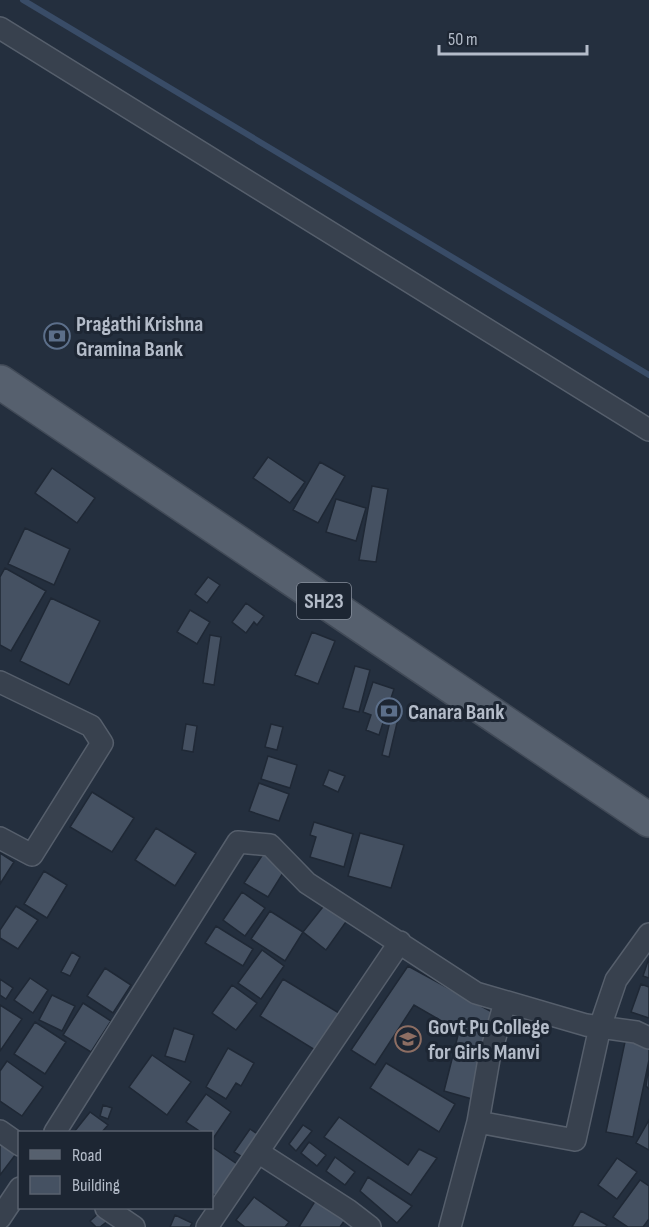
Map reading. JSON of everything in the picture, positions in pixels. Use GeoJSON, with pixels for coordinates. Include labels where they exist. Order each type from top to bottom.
{"type":"FeatureCollection","features":[{"type":"Feature","properties":{"kind":"main road","name":"SH23"},"geometry":{"type":"LineString","coordinates":[[0,382],[649,820]]}},
{"type":"Feature","properties":{"kind":"street"},"geometry":{"type":"LineString","coordinates":[[0,28],[649,430]]}},
{"type":"Feature","properties":{"kind":"street"},"geometry":{"type":"LineString","coordinates":[[0,681],[91,726],[102,743],[32,855],[0,838]]}},
{"type":"Feature","properties":{"kind":"street"},"geometry":{"type":"LineString","coordinates":[[56,1131],[238,842],[270,845],[307,883],[476,993],[586,1025],[636,1032],[649,1038]]}},
{"type":"Feature","properties":{"kind":"street"},"geometry":{"type":"LineString","coordinates":[[478,1122],[575,1140],[600,1027],[616,980],[649,934]]}},
{"type":"Feature","properties":{"kind":"street"},"geometry":{"type":"LineString","coordinates":[[207,1227],[400,942]]}},
{"type":"Feature","properties":{"kind":"street"},"geometry":{"type":"LineString","coordinates":[[450,1227],[478,1122],[489,1059],[505,1002]]}},
{"type":"Feature","properties":{"kind":"street"},"geometry":{"type":"LineString","coordinates":[[0,1131],[18,1144]]}},
{"type":"Feature","properties":{"kind":"street"},"geometry":{"type":"LineString","coordinates":[[258,1152],[348,1210],[370,1227]]}},
{"type":"Feature","properties":{"kind":"street"},"geometry":{"type":"LineString","coordinates":[[0,1218],[18,1191]]}},
{"type":"Feature","properties":{"kind":"street"},"geometry":{"type":"LineString","coordinates":[[107,1209],[134,1227]]}},
{"type":"Feature","properties":{"kind":"building"},"geometry":{"type":"Polygon","coordinates":[[[268,457],[305,482],[290,503],[253,478],[268,457]]]}},
{"type":"Feature","properties":{"kind":"building"},"geometry":{"type":"Polygon","coordinates":[[[320,462],[345,476],[318,523],[293,510],[320,462]]]}},
{"type":"Feature","properties":{"kind":"building"},"geometry":{"type":"Polygon","coordinates":[[[52,468],[95,498],[77,523],[35,493],[52,468]]]}},
{"type":"Feature","properties":{"kind":"building"},"geometry":{"type":"Polygon","coordinates":[[[372,486],[388,489],[376,562],[359,560],[372,486]]]}},
{"type":"Feature","properties":{"kind":"building"},"geometry":{"type":"Polygon","coordinates":[[[336,499],[366,508],[356,541],[326,532],[336,499]]]}},
{"type":"Feature","properties":{"kind":"building"},"geometry":{"type":"Polygon","coordinates":[[[25,528],[70,549],[54,585],[8,564],[25,528]]]}},
{"type":"Feature","properties":{"kind":"building"},"geometry":{"type":"Polygon","coordinates":[[[5,568],[46,591],[11,651],[0,645],[0,577],[5,568]]]}},
{"type":"Feature","properties":{"kind":"building"},"geometry":{"type":"Polygon","coordinates":[[[208,577],[220,585],[207,603],[195,594],[208,577]]]}},
{"type":"Feature","properties":{"kind":"building"},"geometry":{"type":"Polygon","coordinates":[[[51,598],[100,621],[69,685],[20,661],[51,598]]]}},
{"type":"Feature","properties":{"kind":"building"},"geometry":{"type":"Polygon","coordinates":[[[246,603],[264,616],[257,625],[254,622],[246,633],[232,622],[246,603]]]}},
{"type":"Feature","properties":{"kind":"building"},"geometry":{"type":"Polygon","coordinates":[[[190,610],[210,622],[197,644],[177,632],[190,610]]]}},
{"type":"Feature","properties":{"kind":"building"},"geometry":{"type":"Polygon","coordinates":[[[312,632],[335,641],[318,684],[295,675],[312,632]]]}},
{"type":"Feature","properties":{"kind":"building"},"geometry":{"type":"Polygon","coordinates":[[[210,635],[221,637],[214,685],[203,683],[210,635]]]}},
{"type":"Feature","properties":{"kind":"building"},"geometry":{"type":"Polygon","coordinates":[[[355,666],[370,670],[359,712],[343,708],[355,666]]]}},
{"type":"Feature","properties":{"kind":"building"},"geometry":{"type":"Polygon","coordinates":[[[373,682],[394,689],[379,735],[366,730],[371,715],[363,712],[373,682]]]}},
{"type":"Feature","properties":{"kind":"building"},"geometry":{"type":"Polygon","coordinates":[[[394,704],[401,706],[389,757],[382,755],[394,704]]]}},
{"type":"Feature","properties":{"kind":"building"},"geometry":{"type":"Polygon","coordinates":[[[186,724],[197,726],[193,752],[182,750],[186,724]]]}},
{"type":"Feature","properties":{"kind":"building"},"geometry":{"type":"Polygon","coordinates":[[[271,724],[283,727],[277,750],[265,747],[271,724]]]}},
{"type":"Feature","properties":{"kind":"building"},"geometry":{"type":"Polygon","coordinates":[[[268,756],[297,765],[290,788],[261,779],[268,756]]]}},
{"type":"Feature","properties":{"kind":"building"},"geometry":{"type":"Polygon","coordinates":[[[329,770],[345,776],[338,792],[323,785],[329,770]]]}},
{"type":"Feature","properties":{"kind":"building"},"geometry":{"type":"Polygon","coordinates":[[[259,783],[289,794],[279,821],[249,811],[259,783]]]}},
{"type":"Feature","properties":{"kind":"building"},"geometry":{"type":"Polygon","coordinates":[[[92,792],[134,818],[112,852],[70,827],[92,792]]]}},
{"type":"Feature","properties":{"kind":"building"},"geometry":{"type":"Polygon","coordinates":[[[314,822],[353,834],[344,867],[310,857],[316,837],[310,835],[314,822]]]}},
{"type":"Feature","properties":{"kind":"building"},"geometry":{"type":"Polygon","coordinates":[[[156,828],[196,853],[175,886],[135,860],[156,828]]]}},
{"type":"Feature","properties":{"kind":"building"},"geometry":{"type":"Polygon","coordinates":[[[360,833],[404,845],[391,888],[348,876],[360,833]]]}},
{"type":"Feature","properties":{"kind":"building"},"geometry":{"type":"Polygon","coordinates":[[[265,851],[288,865],[268,897],[244,883],[265,851]]]}},
{"type":"Feature","properties":{"kind":"building"},"geometry":{"type":"Polygon","coordinates":[[[0,853],[14,862],[0,884],[0,853]]]}},
{"type":"Feature","properties":{"kind":"building"},"geometry":{"type":"Polygon","coordinates":[[[44,871],[67,885],[47,918],[24,904],[44,871]]]}},
{"type":"Feature","properties":{"kind":"building"},"geometry":{"type":"Polygon","coordinates":[[[242,892],[265,908],[245,936],[223,920],[242,892]]]}},
{"type":"Feature","properties":{"kind":"building"},"geometry":{"type":"Polygon","coordinates":[[[326,903],[348,919],[326,950],[303,932],[326,903]]]}},
{"type":"Feature","properties":{"kind":"building"},"geometry":{"type":"Polygon","coordinates":[[[16,906],[38,920],[18,949],[0,938],[0,930],[16,906]]]}},
{"type":"Feature","properties":{"kind":"building"},"geometry":{"type":"Polygon","coordinates":[[[270,911],[303,932],[285,961],[251,939],[270,911]]]}},
{"type":"Feature","properties":{"kind":"building"},"geometry":{"type":"Polygon","coordinates":[[[216,926],[253,949],[243,966],[205,943],[216,926]]]}},
{"type":"Feature","properties":{"kind":"building"},"geometry":{"type":"Polygon","coordinates":[[[262,950],[284,966],[261,999],[238,983],[262,950]]]}},
{"type":"Feature","properties":{"kind":"building"},"geometry":{"type":"Polygon","coordinates":[[[72,952],[80,957],[70,976],[61,972],[72,952]]]}},
{"type":"Feature","properties":{"kind":"building"},"geometry":{"type":"Polygon","coordinates":[[[649,958],[649,978],[643,976],[649,958]]]}},
{"type":"Feature","properties":{"kind":"building"},"geometry":{"type":"Polygon","coordinates":[[[408,966],[492,1012],[472,1099],[444,1091],[459,1031],[414,1005],[375,1065],[351,1050],[408,966]]]}},
{"type":"Feature","properties":{"kind":"building"},"geometry":{"type":"Polygon","coordinates":[[[105,968],[131,985],[113,1013],[87,996],[105,968]]]}},
{"type":"Feature","properties":{"kind":"building"},"geometry":{"type":"Polygon","coordinates":[[[30,978],[48,990],[33,1013],[14,1000],[30,978]]]}},
{"type":"Feature","properties":{"kind":"building"},"geometry":{"type":"Polygon","coordinates":[[[0,979],[13,988],[6,999],[0,995],[0,979]]]}},
{"type":"Feature","properties":{"kind":"building"},"geometry":{"type":"Polygon","coordinates":[[[283,979],[339,1013],[315,1050],[260,1016],[283,979]]]}},
{"type":"Feature","properties":{"kind":"building"},"geometry":{"type":"Polygon","coordinates":[[[641,984],[649,987],[649,1018],[631,1012],[641,984]]]}},
{"type":"Feature","properties":{"kind":"building"},"geometry":{"type":"Polygon","coordinates":[[[232,985],[257,1003],[236,1030],[212,1013],[232,985]]]}},
{"type":"Feature","properties":{"kind":"building"},"geometry":{"type":"Polygon","coordinates":[[[52,995],[75,1006],[62,1031],[39,1020],[52,995]]]}},
{"type":"Feature","properties":{"kind":"building"},"geometry":{"type":"Polygon","coordinates":[[[83,1003],[111,1021],[91,1052],[63,1035],[83,1003]]]}},
{"type":"Feature","properties":{"kind":"building"},"geometry":{"type":"Polygon","coordinates":[[[0,1005],[22,1019],[0,1051],[0,1005]]]}},
{"type":"Feature","properties":{"kind":"building"},"geometry":{"type":"Polygon","coordinates":[[[35,1022],[66,1042],[45,1074],[14,1054],[35,1022]]]}},
{"type":"Feature","properties":{"kind":"building"},"geometry":{"type":"Polygon","coordinates":[[[174,1028],[194,1035],[185,1062],[165,1056],[174,1028]]]}},
{"type":"Feature","properties":{"kind":"building"},"geometry":{"type":"Polygon","coordinates":[[[626,1037],[649,1041],[649,1060],[633,1137],[606,1132],[626,1037]]]}},
{"type":"Feature","properties":{"kind":"building"},"geometry":{"type":"Polygon","coordinates":[[[228,1048],[254,1063],[241,1086],[236,1083],[226,1099],[206,1087],[228,1048]]]}},
{"type":"Feature","properties":{"kind":"building"},"geometry":{"type":"Polygon","coordinates":[[[152,1055],[191,1082],[167,1115],[129,1087],[152,1055]]]}},
{"type":"Feature","properties":{"kind":"building"},"geometry":{"type":"Polygon","coordinates":[[[7,1061],[43,1087],[22,1116],[0,1101],[0,1071],[7,1061]]]}},
{"type":"Feature","properties":{"kind":"building"},"geometry":{"type":"Polygon","coordinates":[[[386,1063],[455,1104],[439,1132],[370,1088],[386,1063]]]}},
{"type":"Feature","properties":{"kind":"building"},"geometry":{"type":"Polygon","coordinates":[[[649,1065],[649,1089],[646,1086],[649,1065]]]}},
{"type":"Feature","properties":{"kind":"building"},"geometry":{"type":"Polygon","coordinates":[[[206,1094],[231,1112],[213,1139],[213,1131],[200,1131],[186,1122],[206,1094]]]}},
{"type":"Feature","properties":{"kind":"building"},"geometry":{"type":"Polygon","coordinates":[[[103,1105],[112,1108],[108,1119],[100,1116],[103,1105]]]}},
{"type":"Feature","properties":{"kind":"building"},"geometry":{"type":"Polygon","coordinates":[[[90,1112],[108,1125],[103,1131],[75,1131],[90,1112]]]}},
{"type":"Feature","properties":{"kind":"building"},"geometry":{"type":"Polygon","coordinates":[[[339,1117],[408,1165],[419,1149],[437,1158],[411,1195],[324,1137],[339,1117]]]}},
{"type":"Feature","properties":{"kind":"building"},"geometry":{"type":"Polygon","coordinates":[[[649,1120],[649,1150],[636,1143],[649,1120]]]}},
{"type":"Feature","properties":{"kind":"building"},"geometry":{"type":"Polygon","coordinates":[[[303,1125],[312,1131],[296,1151],[289,1144],[303,1125]]]}},
{"type":"Feature","properties":{"kind":"building"},"geometry":{"type":"Polygon","coordinates":[[[250,1129],[259,1135],[244,1158],[234,1152],[250,1129]]]}},
{"type":"Feature","properties":{"kind":"building"},"geometry":{"type":"Polygon","coordinates":[[[0,1142],[16,1154],[0,1175],[0,1142]]]}},
{"type":"Feature","properties":{"kind":"building"},"geometry":{"type":"Polygon","coordinates":[[[309,1142],[326,1155],[317,1166],[301,1153],[309,1142]]]}},
{"type":"Feature","properties":{"kind":"building"},"geometry":{"type":"Polygon","coordinates":[[[213,1148],[237,1164],[216,1196],[213,1194],[213,1148]]]}},
{"type":"Feature","properties":{"kind":"building"},"geometry":{"type":"Polygon","coordinates":[[[335,1157],[355,1172],[345,1185],[326,1171],[335,1157]]]}},
{"type":"Feature","properties":{"kind":"building"},"geometry":{"type":"Polygon","coordinates":[[[617,1158],[637,1172],[617,1199],[598,1185],[617,1158]]]}},
{"type":"Feature","properties":{"kind":"building"},"geometry":{"type":"Polygon","coordinates":[[[368,1177],[412,1206],[397,1223],[360,1191],[368,1177]]]}},
{"type":"Feature","properties":{"kind":"building"},"geometry":{"type":"Polygon","coordinates":[[[640,1180],[649,1186],[649,1219],[643,1227],[628,1227],[613,1217],[640,1180]]]}},
{"type":"Feature","properties":{"kind":"building"},"geometry":{"type":"Polygon","coordinates":[[[254,1197],[289,1222],[285,1227],[245,1227],[236,1220],[254,1197]]]}},
{"type":"Feature","properties":{"kind":"building"},"geometry":{"type":"Polygon","coordinates":[[[317,1198],[347,1217],[340,1227],[299,1227],[317,1198]]]}},
{"type":"Feature","properties":{"kind":"building"},"geometry":{"type":"Polygon","coordinates":[[[101,1211],[109,1220],[100,1227],[96,1227],[90,1221],[101,1211]]]}},
{"type":"Feature","properties":{"kind":"building"},"geometry":{"type":"Polygon","coordinates":[[[581,1211],[607,1225],[605,1227],[572,1227],[581,1211]]]}},
{"type":"Feature","properties":{"kind":"building"},"geometry":{"type":"Polygon","coordinates":[[[175,1215],[192,1223],[190,1227],[170,1227],[175,1215]]]}},
{"type":"Feature","properties":{"kind":"waterway"},"geometry":{"type":"LineString","coordinates":[[23,0],[649,375]]}},
{"type":"Feature","properties":{"kind":"place","name":"Pragathi Krishna Gramina Bank"},"geometry":{"type":"Point","coordinates":[57,336]}},
{"type":"Feature","properties":{"kind":"place","name":"Canara Bank"},"geometry":{"type":"Point","coordinates":[389,711]}},
{"type":"Feature","properties":{"kind":"place","name":"Govt Pu College for Girls Manvi"},"geometry":{"type":"Point","coordinates":[408,1039]}}]}
